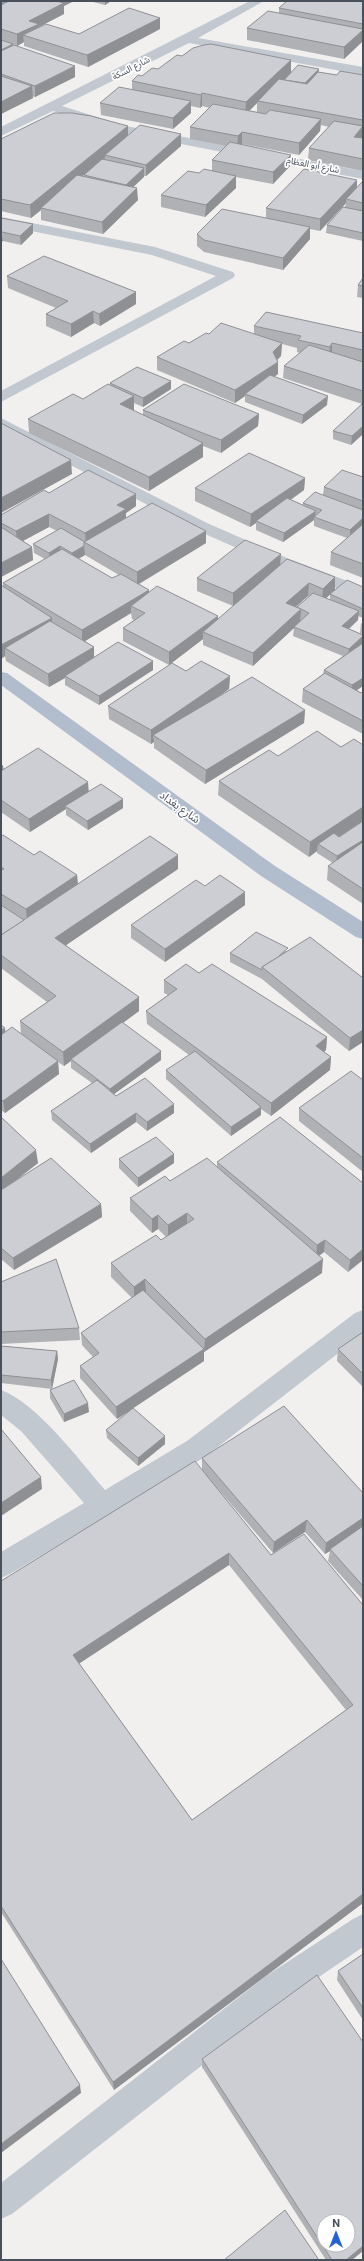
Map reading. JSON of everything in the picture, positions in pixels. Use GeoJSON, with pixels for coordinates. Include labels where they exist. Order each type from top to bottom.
{"type":"FeatureCollection","features":[{"type":"Feature","properties":{"kind":"highway"},"geometry":{"type":"LineString","coordinates":[[1,3],[5,1]]}},
{"type":"Feature","properties":{"kind":"main road","name":"شارع بغداد"},"geometry":{"type":"LineString","coordinates":[[1,677],[268,871],[363,932]]}},
{"type":"Feature","properties":{"kind":"street","name":"شارع السكة"},"geometry":{"type":"LineString","coordinates":[[1,132],[52,108],[258,1]]}},
{"type":"Feature","properties":{"kind":"street"},"geometry":{"type":"LineString","coordinates":[[187,39],[363,71]]}},
{"type":"Feature","properties":{"kind":"street","name":"شارع أبو العظام"},"geometry":{"type":"LineString","coordinates":[[52,108],[124,129],[363,174]]}},
{"type":"Feature","properties":{"kind":"street"},"geometry":{"type":"LineString","coordinates":[[1,220],[155,251],[228,275],[1,397]]}},
{"type":"Feature","properties":{"kind":"street"},"geometry":{"type":"LineString","coordinates":[[1,423],[106,480],[269,557],[363,594]]}},
{"type":"Feature","properties":{"kind":"street"},"geometry":{"type":"LineString","coordinates":[[1,1566],[196,1449],[363,1320]]}},
{"type":"Feature","properties":{"kind":"street"},"geometry":{"type":"LineString","coordinates":[[1,1401],[30,1423],[103,1506]]}},
{"type":"Feature","properties":{"kind":"street"},"geometry":{"type":"LineString","coordinates":[[1,2203],[277,1987],[363,1929]]}},
{"type":"Feature","properties":{"kind":"building"},"geometry":{"type":"Polygon","coordinates":[[[9,1],[56,1],[64,3],[29,21],[39,24],[17,34],[1,29],[1,5],[9,1]]]}},
{"type":"Feature","properties":{"kind":"building"},"geometry":{"type":"Polygon","coordinates":[[[287,1],[363,2],[363,24],[279,8],[287,1]]]}},
{"type":"Feature","properties":{"kind":"building"},"geometry":{"type":"Polygon","coordinates":[[[129,8],[160,18],[87,55],[23,35],[46,24],[79,34],[129,8]]]}},
{"type":"Feature","properties":{"kind":"building"},"geometry":{"type":"Polygon","coordinates":[[[268,11],[363,30],[344,47],[247,28],[268,11]]]}},
{"type":"Feature","properties":{"kind":"building"},"geometry":{"type":"Polygon","coordinates":[[[1,40],[13,44],[1,50],[1,40]]]}},
{"type":"Feature","properties":{"kind":"building"},"geometry":{"type":"Polygon","coordinates":[[[211,44],[291,60],[246,102],[202,93],[201,95],[132,81],[138,75],[142,76],[152,68],[158,69],[177,55],[182,56],[193,48],[211,44]]]}},
{"type":"Feature","properties":{"kind":"building"},"geometry":{"type":"Polygon","coordinates":[[[14,45],[75,66],[35,86],[1,74],[1,51],[14,45]]]}},
{"type":"Feature","properties":{"kind":"building"},"geometry":{"type":"Polygon","coordinates":[[[298,65],[319,69],[305,83],[284,80],[298,65]]]}},
{"type":"Feature","properties":{"kind":"building"},"geometry":{"type":"Polygon","coordinates":[[[340,71],[363,75],[363,120],[258,101],[279,79],[307,84],[318,72],[337,75],[340,71]]]}},
{"type":"Feature","properties":{"kind":"building"},"geometry":{"type":"Polygon","coordinates":[[[1,76],[32,86],[1,102],[1,76]]]}},
{"type":"Feature","properties":{"kind":"building"},"geometry":{"type":"Polygon","coordinates":[[[119,87],[191,101],[173,118],[100,103],[119,87]]]}},
{"type":"Feature","properties":{"kind":"building"},"geometry":{"type":"Polygon","coordinates":[[[213,104],[266,114],[270,110],[321,119],[299,143],[242,132],[238,136],[190,127],[213,104]]]}},
{"type":"Feature","properties":{"kind":"building"},"geometry":{"type":"Polygon","coordinates":[[[54,113],[72,113],[91,116],[128,126],[30,205],[1,199],[1,139],[54,113]]]}},
{"type":"Feature","properties":{"kind":"building"},"geometry":{"type":"Polygon","coordinates":[[[334,121],[363,126],[354,137],[363,138],[363,159],[309,148],[334,121]]]}},
{"type":"Feature","properties":{"kind":"building"},"geometry":{"type":"Polygon","coordinates":[[[140,125],[181,134],[146,165],[105,155],[140,125]]]}},
{"type":"Feature","properties":{"kind":"building"},"geometry":{"type":"Polygon","coordinates":[[[230,142],[291,155],[273,172],[212,160],[230,142]]]}},
{"type":"Feature","properties":{"kind":"building"},"geometry":{"type":"Polygon","coordinates":[[[102,159],[144,168],[126,185],[84,175],[102,159]]]}},
{"type":"Feature","properties":{"kind":"building"},"geometry":{"type":"Polygon","coordinates":[[[204,169],[236,176],[206,205],[161,195],[188,171],[199,173],[204,169]]]}},
{"type":"Feature","properties":{"kind":"building"},"geometry":{"type":"Polygon","coordinates":[[[304,169],[357,180],[320,219],[266,208],[304,169]]]}},
{"type":"Feature","properties":{"kind":"building"},"geometry":{"type":"Polygon","coordinates":[[[77,175],[137,188],[102,222],[41,208],[77,175]]]}},
{"type":"Feature","properties":{"kind":"building"},"geometry":{"type":"Polygon","coordinates":[[[363,181],[363,203],[346,199],[363,181]]]}},
{"type":"Feature","properties":{"kind":"building"},"geometry":{"type":"Polygon","coordinates":[[[343,207],[363,211],[363,233],[327,225],[343,207]]]}},
{"type":"Feature","properties":{"kind":"building"},"geometry":{"type":"Polygon","coordinates":[[[222,209],[310,227],[283,258],[204,240],[197,234],[222,209]]]}},
{"type":"Feature","properties":{"kind":"building"},"geometry":{"type":"Polygon","coordinates":[[[1,218],[33,224],[20,236],[1,233],[1,218]]]}},
{"type":"Feature","properties":{"kind":"building"},"geometry":{"type":"Polygon","coordinates":[[[44,256],[136,292],[99,314],[93,311],[71,324],[46,314],[68,301],[7,276],[44,256]]]}},
{"type":"Feature","properties":{"kind":"building"},"geometry":{"type":"Polygon","coordinates":[[[363,278],[363,286],[358,285],[363,278]]]}},
{"type":"Feature","properties":{"kind":"building"},"geometry":{"type":"Polygon","coordinates":[[[266,312],[363,333],[363,350],[332,343],[330,347],[298,340],[301,336],[254,326],[266,312]]]}},
{"type":"Feature","properties":{"kind":"building"},"geometry":{"type":"Polygon","coordinates":[[[221,323],[282,343],[273,352],[278,362],[235,390],[157,357],[184,341],[189,343],[206,333],[209,334],[221,323]]]}},
{"type":"Feature","properties":{"kind":"building"},"geometry":{"type":"Polygon","coordinates":[[[309,345],[363,362],[363,391],[284,366],[309,345]]]}},
{"type":"Feature","properties":{"kind":"building"},"geometry":{"type":"Polygon","coordinates":[[[137,367],[171,381],[143,398],[110,383],[137,367]]]}},
{"type":"Feature","properties":{"kind":"building"},"geometry":{"type":"Polygon","coordinates":[[[270,375],[328,396],[303,415],[245,394],[270,375]]]}},
{"type":"Feature","properties":{"kind":"building"},"geometry":{"type":"Polygon","coordinates":[[[108,384],[134,396],[120,404],[203,443],[149,477],[28,419],[73,394],[83,399],[108,384]]]}},
{"type":"Feature","properties":{"kind":"building"},"geometry":{"type":"Polygon","coordinates":[[[184,384],[259,414],[221,440],[143,410],[184,384]]]}},
{"type":"Feature","properties":{"kind":"building"},"geometry":{"type":"Polygon","coordinates":[[[363,403],[363,426],[352,436],[333,431],[363,403]]]}},
{"type":"Feature","properties":{"kind":"building"},"geometry":{"type":"Polygon","coordinates":[[[1,423],[71,460],[1,498],[1,423]]]}},
{"type":"Feature","properties":{"kind":"building"},"geometry":{"type":"Polygon","coordinates":[[[249,453],[305,478],[251,514],[195,488],[249,453]]]}},
{"type":"Feature","properties":{"kind":"building"},"geometry":{"type":"Polygon","coordinates":[[[88,470],[136,494],[117,505],[126,509],[85,533],[49,514],[16,531],[1,523],[1,515],[44,490],[49,493],[88,470]]]}},
{"type":"Feature","properties":{"kind":"building"},"geometry":{"type":"Polygon","coordinates":[[[342,470],[363,477],[363,501],[324,487],[342,470]]]}},
{"type":"Feature","properties":{"kind":"building"},"geometry":{"type":"Polygon","coordinates":[[[315,492],[363,510],[363,518],[350,530],[314,517],[322,510],[303,503],[315,492]]]}},
{"type":"Feature","properties":{"kind":"building"},"geometry":{"type":"Polygon","coordinates":[[[287,498],[316,511],[284,533],[256,521],[287,498]]]}},
{"type":"Feature","properties":{"kind":"building"},"geometry":{"type":"Polygon","coordinates":[[[152,503],[206,531],[137,572],[84,542],[152,503]]]}},
{"type":"Feature","properties":{"kind":"building"},"geometry":{"type":"Polygon","coordinates":[[[363,524],[363,564],[331,552],[363,524]]]}},
{"type":"Feature","properties":{"kind":"building"},"geometry":{"type":"Polygon","coordinates":[[[1,527],[32,547],[1,563],[1,527]]]}},
{"type":"Feature","properties":{"kind":"building"},"geometry":{"type":"Polygon","coordinates":[[[61,528],[85,542],[84,546],[72,553],[60,546],[49,553],[33,544],[61,528]]]}},
{"type":"Feature","properties":{"kind":"building"},"geometry":{"type":"Polygon","coordinates":[[[245,540],[281,554],[233,593],[197,578],[245,540]]]}},
{"type":"Feature","properties":{"kind":"building"},"geometry":{"type":"Polygon","coordinates":[[[62,549],[112,578],[121,574],[149,590],[82,630],[3,583],[62,549]]]}},
{"type":"Feature","properties":{"kind":"building"},"geometry":{"type":"Polygon","coordinates":[[[287,559],[335,577],[323,589],[309,583],[286,603],[301,609],[253,653],[203,632],[287,559]]]}},
{"type":"Feature","properties":{"kind":"building"},"geometry":{"type":"Polygon","coordinates":[[[347,580],[363,587],[363,609],[330,594],[347,580]]]}},
{"type":"Feature","properties":{"kind":"building"},"geometry":{"type":"Polygon","coordinates":[[[1,585],[52,618],[1,645],[1,585]]]}},
{"type":"Feature","properties":{"kind":"building"},"geometry":{"type":"Polygon","coordinates":[[[157,586],[218,616],[169,652],[123,628],[145,613],[131,606],[157,586]]]}},
{"type":"Feature","properties":{"kind":"building"},"geometry":{"type":"Polygon","coordinates":[[[313,593],[359,611],[342,626],[363,635],[349,649],[294,627],[309,613],[297,607],[313,593]]]}},
{"type":"Feature","properties":{"kind":"building"},"geometry":{"type":"Polygon","coordinates":[[[50,621],[94,647],[48,674],[5,648],[50,621]]]}},
{"type":"Feature","properties":{"kind":"building"},"geometry":{"type":"Polygon","coordinates":[[[118,642],[153,661],[99,696],[65,676],[118,642]]]}},
{"type":"Feature","properties":{"kind":"building"},"geometry":{"type":"Polygon","coordinates":[[[363,643],[363,678],[352,685],[324,670],[363,643]]]}},
{"type":"Feature","properties":{"kind":"building"},"geometry":{"type":"Polygon","coordinates":[[[201,661],[230,676],[151,730],[108,706],[172,663],[186,671],[201,661]]]}},
{"type":"Feature","properties":{"kind":"building"},"geometry":{"type":"Polygon","coordinates":[[[325,673],[361,693],[363,691],[363,721],[303,689],[325,673]]]}},
{"type":"Feature","properties":{"kind":"building"},"geometry":{"type":"Polygon","coordinates":[[[252,677],[305,710],[206,770],[153,735],[252,677]]]}},
{"type":"Feature","properties":{"kind":"building"},"geometry":{"type":"Polygon","coordinates":[[[317,731],[341,747],[354,739],[363,745],[363,807],[310,842],[219,781],[269,750],[278,756],[317,731]]]}},
{"type":"Feature","properties":{"kind":"building"},"geometry":{"type":"Polygon","coordinates":[[[38,748],[88,782],[29,819],[1,800],[1,771],[38,748]]]}},
{"type":"Feature","properties":{"kind":"building"},"geometry":{"type":"Polygon","coordinates":[[[101,784],[123,799],[87,821],[65,806],[101,784]]]}},
{"type":"Feature","properties":{"kind":"building"},"geometry":{"type":"Polygon","coordinates":[[[363,821],[363,840],[337,856],[318,844],[334,833],[339,837],[363,821]]]}},
{"type":"Feature","properties":{"kind":"building"},"geometry":{"type":"Polygon","coordinates":[[[3,835],[34,855],[40,851],[77,875],[26,909],[1,894],[1,870],[4,869],[1,867],[1,836],[3,835]]]}},
{"type":"Feature","properties":{"kind":"building"},"geometry":{"type":"Polygon","coordinates":[[[150,836],[178,855],[55,938],[139,997],[63,1052],[20,1021],[56,996],[1,955],[1,935],[150,836]]]}},
{"type":"Feature","properties":{"kind":"building"},"geometry":{"type":"Polygon","coordinates":[[[363,842],[363,889],[328,866],[363,842]]]}},
{"type":"Feature","properties":{"kind":"building"},"geometry":{"type":"Polygon","coordinates":[[[220,875],[245,892],[165,949],[131,925],[196,880],[205,886],[220,875]]]}},
{"type":"Feature","properties":{"kind":"building"},"geometry":{"type":"Polygon","coordinates":[[[1,905],[24,920],[1,935],[1,905]]]}},
{"type":"Feature","properties":{"kind":"building"},"geometry":{"type":"Polygon","coordinates":[[[256,932],[288,948],[278,957],[262,967],[262,970],[230,953],[256,932]]]}},
{"type":"Feature","properties":{"kind":"building"},"geometry":{"type":"Polygon","coordinates":[[[310,937],[363,978],[363,1030],[350,1038],[262,967],[310,937]]]}},
{"type":"Feature","properties":{"kind":"building"},"geometry":{"type":"Polygon","coordinates":[[[186,964],[199,973],[212,964],[327,1037],[316,1046],[331,1057],[271,1103],[146,1011],[177,989],[164,980],[186,964]]]}},
{"type":"Feature","properties":{"kind":"building"},"geometry":{"type":"Polygon","coordinates":[[[122,1022],[161,1051],[110,1089],[71,1059],[122,1022]]]}},
{"type":"Feature","properties":{"kind":"building"},"geometry":{"type":"Polygon","coordinates":[[[12,1027],[58,1061],[3,1101],[1,1099],[1,1035],[12,1027]]]}},
{"type":"Feature","properties":{"kind":"building"},"geometry":{"type":"Polygon","coordinates":[[[195,1051],[261,1107],[231,1127],[166,1070],[195,1051]]]}},
{"type":"Feature","properties":{"kind":"building"},"geometry":{"type":"Polygon","coordinates":[[[351,1071],[363,1080],[363,1158],[299,1108],[351,1071]]]}},
{"type":"Feature","properties":{"kind":"building"},"geometry":{"type":"Polygon","coordinates":[[[145,1078],[174,1104],[147,1122],[136,1113],[90,1144],[51,1111],[97,1080],[116,1096],[145,1078]]]}},
{"type":"Feature","properties":{"kind":"building"},"geometry":{"type":"Polygon","coordinates":[[[1,1117],[36,1150],[1,1178],[1,1117]]]}},
{"type":"Feature","properties":{"kind":"building"},"geometry":{"type":"Polygon","coordinates":[[[280,1117],[363,1183],[363,1249],[350,1260],[325,1240],[317,1245],[217,1162],[280,1117]]]}},
{"type":"Feature","properties":{"kind":"building"},"geometry":{"type":"Polygon","coordinates":[[[156,1137],[174,1154],[138,1178],[119,1159],[156,1137]]]}},
{"type":"Feature","properties":{"kind":"building"},"geometry":{"type":"Polygon","coordinates":[[[51,1158],[101,1204],[13,1258],[1,1248],[1,1190],[51,1158]]]}},
{"type":"Feature","properties":{"kind":"building"},"geometry":{"type":"Polygon","coordinates":[[[207,1158],[323,1259],[205,1339],[145,1279],[134,1287],[111,1263],[156,1235],[161,1240],[194,1219],[187,1213],[168,1225],[158,1215],[152,1219],[130,1198],[165,1176],[170,1181],[207,1158]]]}},
{"type":"Feature","properties":{"kind":"building"},"geometry":{"type":"Polygon","coordinates":[[[56,1259],[79,1328],[1,1332],[1,1282],[56,1259]]]}},
{"type":"Feature","properties":{"kind":"building"},"geometry":{"type":"Polygon","coordinates":[[[143,1290],[204,1349],[116,1407],[80,1366],[99,1353],[81,1333],[143,1290]]]}},
{"type":"Feature","properties":{"kind":"building"},"geometry":{"type":"Polygon","coordinates":[[[363,1332],[363,1374],[338,1349],[363,1332]]]}},
{"type":"Feature","properties":{"kind":"building"},"geometry":{"type":"Polygon","coordinates":[[[1,1346],[57,1351],[51,1380],[1,1375],[1,1346]]]}},
{"type":"Feature","properties":{"kind":"building"},"geometry":{"type":"Polygon","coordinates":[[[74,1380],[88,1403],[64,1414],[50,1390],[74,1380]]]}},
{"type":"Feature","properties":{"kind":"building"},"geometry":{"type":"Polygon","coordinates":[[[284,1406],[363,1493],[363,1518],[326,1543],[307,1520],[274,1542],[202,1458],[284,1406]]]}},
{"type":"Feature","properties":{"kind":"building"},"geometry":{"type":"Polygon","coordinates":[[[133,1408],[165,1436],[138,1458],[106,1430],[133,1408]]]}},
{"type":"Feature","properties":{"kind":"building"},"geometry":{"type":"Polygon","coordinates":[[[1,1429],[41,1477],[1,1503],[1,1429]]]}},
{"type":"Feature","properties":{"kind":"building"},"geometry":{"type":"Polygon","coordinates":[[[195,1461],[271,1555],[304,1534],[363,1605],[363,1894],[113,2082],[1,1906],[1,1581],[195,1461]],[[229,1553],[73,1655],[192,1820],[353,1705],[229,1553]]]}},
{"type":"Feature","properties":{"kind":"building"},"geometry":{"type":"Polygon","coordinates":[[[363,1526],[363,1586],[330,1549],[363,1526]]]}},
{"type":"Feature","properties":{"kind":"building"},"geometry":{"type":"Polygon","coordinates":[[[363,1954],[363,2008],[338,1971],[363,1954]]]}},
{"type":"Feature","properties":{"kind":"building"},"geometry":{"type":"Polygon","coordinates":[[[1,1959],[80,2085],[1,2144],[1,1959]]]}},
{"type":"Feature","properties":{"kind":"building"},"geometry":{"type":"Polygon","coordinates":[[[317,1975],[363,2042],[363,2246],[356,2252],[356,2213],[316,2213],[316,2235],[202,2059],[317,1975]]]}},
{"type":"Feature","properties":{"kind":"building"},"geometry":{"type":"Polygon","coordinates":[[[285,2210],[319,2260],[224,2260],[285,2210]]]}},
{"type":"Feature","properties":{"kind":"building"},"geometry":{"type":"Polygon","coordinates":[[[327,2253],[354,2253],[346,2260],[332,2260],[327,2253]]]}}]}
